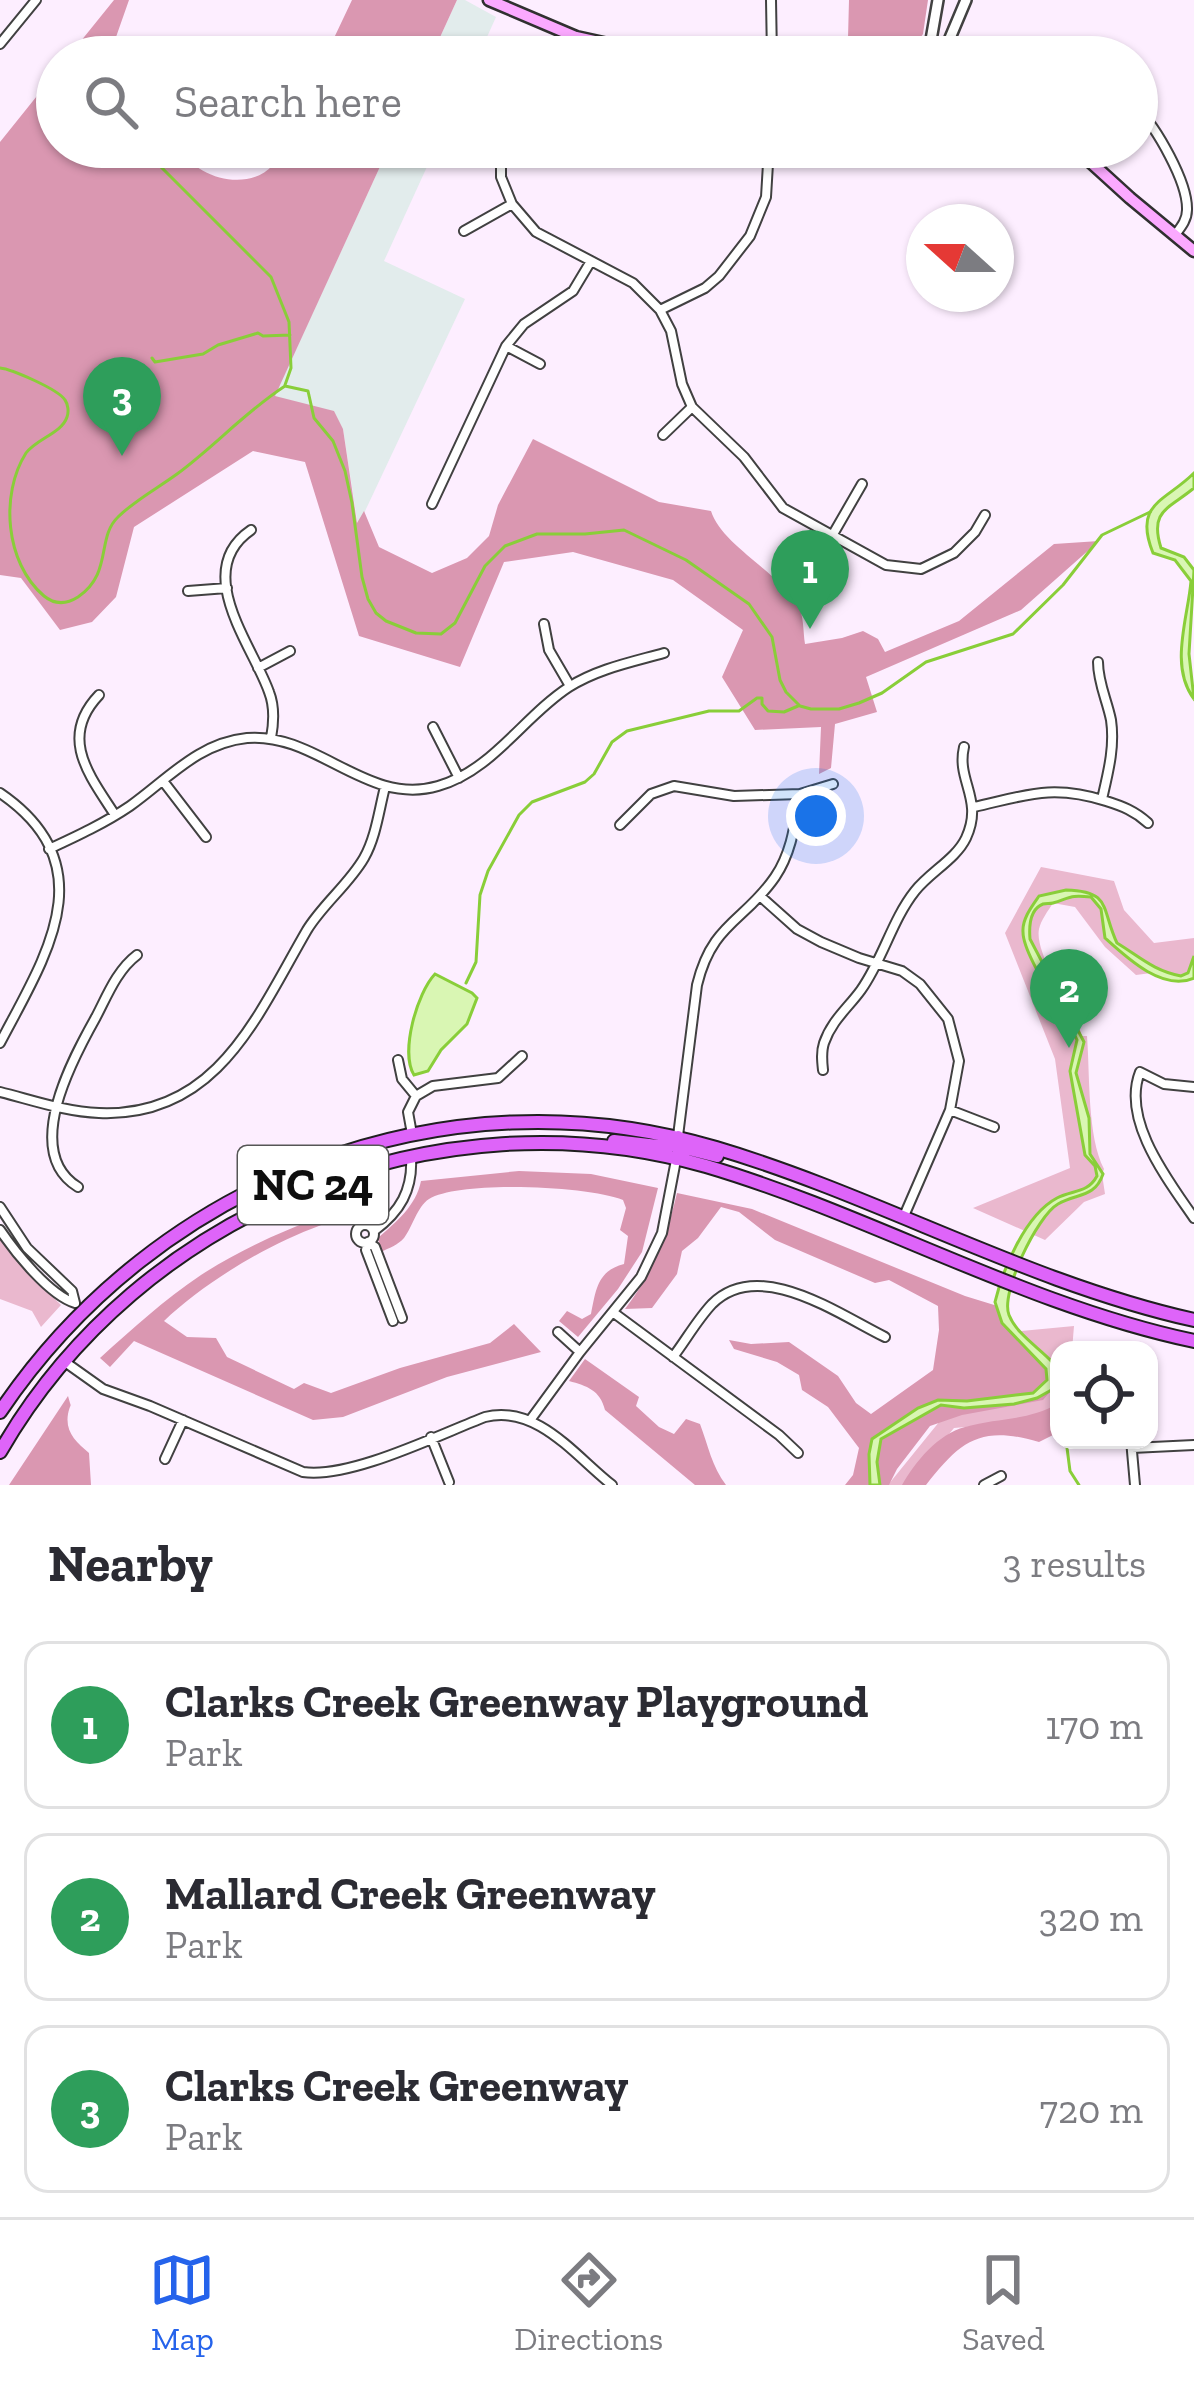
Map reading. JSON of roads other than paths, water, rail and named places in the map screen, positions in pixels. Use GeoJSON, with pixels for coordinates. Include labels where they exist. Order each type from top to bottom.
{"type":"FeatureCollection","features":[{"type":"Feature","properties":{"kind":"main road"},"geometry":{"type":"LineString","coordinates":[[489,0],[574,36]]}},
{"type":"Feature","properties":{"kind":"main road"},"geometry":{"type":"LineString","coordinates":[[1098,168],[1194,251]]}},
{"type":"Feature","properties":{"kind":"main road","name":"NC 24"},"geometry":{"type":"LineString","coordinates":[[0,1412],[78,1307],[185,1227],[242,1194],[328,1157],[412,1134],[478,1125],[557,1123],[678,1137],[760,1162],[1084,1289],[1194,1320]]}},
{"type":"Feature","properties":{"kind":"main road"},"geometry":{"type":"LineString","coordinates":[[565,1144],[603,1140],[666,1147],[678,1137]]}},
{"type":"Feature","properties":{"kind":"main road","name":"NC 24"},"geometry":{"type":"LineString","coordinates":[[0,1452],[64,1361],[120,1304],[203,1240],[260,1208],[354,1170],[477,1146],[565,1144],[676,1159],[769,1187],[1089,1312],[1194,1341]]}},
{"type":"Feature","properties":{"kind":"main road"},"geometry":{"type":"LineString","coordinates":[[676,1159],[680,1151],[689,1149],[760,1162]]}},
{"type":"Feature","properties":{"kind":"main road"},"geometry":{"type":"LineString","coordinates":[[0,1425],[34,1364]]}},
{"type":"Feature","properties":{"kind":"street"},"geometry":{"type":"LineString","coordinates":[[0,44],[36,0]]}},
{"type":"Feature","properties":{"kind":"street"},"geometry":{"type":"LineString","coordinates":[[772,0],[772,36]]}},
{"type":"Feature","properties":{"kind":"street"},"geometry":{"type":"LineString","coordinates":[[932,36],[938,0]]}},
{"type":"Feature","properties":{"kind":"street"},"geometry":{"type":"LineString","coordinates":[[951,36],[967,0]]}},
{"type":"Feature","properties":{"kind":"street"},"geometry":{"type":"LineString","coordinates":[[1158,136],[1185,196],[1187,216],[1174,236]]}},
{"type":"Feature","properties":{"kind":"street"},"geometry":{"type":"LineString","coordinates":[[501,168],[512,204],[536,232],[633,283],[660,310],[671,331],[692,407],[744,457],[784,508],[886,565],[921,569],[954,553],[985,515]]}},
{"type":"Feature","properties":{"kind":"street"},"geometry":{"type":"LineString","coordinates":[[660,310],[705,288],[750,236],[766,197],[768,168]]}},
{"type":"Feature","properties":{"kind":"street"},"geometry":{"type":"LineString","coordinates":[[464,231],[512,204]]}},
{"type":"Feature","properties":{"kind":"street"},"geometry":{"type":"LineString","coordinates":[[431,504],[506,346],[524,323],[573,290],[591,261]]}},
{"type":"Feature","properties":{"kind":"street"},"geometry":{"type":"LineString","coordinates":[[506,346],[540,364]]}},
{"type":"Feature","properties":{"kind":"street"},"geometry":{"type":"LineString","coordinates":[[664,435],[692,407]]}},
{"type":"Feature","properties":{"kind":"street"},"geometry":{"type":"LineString","coordinates":[[832,536],[862,484]]}},
{"type":"Feature","properties":{"kind":"street"},"geometry":{"type":"LineString","coordinates":[[251,530],[231,552],[227,588],[237,626],[272,699],[271,739]]}},
{"type":"Feature","properties":{"kind":"street"},"geometry":{"type":"LineString","coordinates":[[188,591],[227,588]]}},
{"type":"Feature","properties":{"kind":"street"},"geometry":{"type":"LineString","coordinates":[[544,624],[549,650],[570,686]]}},
{"type":"Feature","properties":{"kind":"street"},"geometry":{"type":"LineString","coordinates":[[258,668],[290,651]]}},
{"type":"Feature","properties":{"kind":"street"},"geometry":{"type":"LineString","coordinates":[[49,849],[116,815],[190,758],[219,744],[249,738],[297,746],[385,787],[428,789],[482,763],[570,686],[664,653]]}},
{"type":"Feature","properties":{"kind":"street"},"geometry":{"type":"LineString","coordinates":[[1098,662],[1112,730],[1102,800]]}},
{"type":"Feature","properties":{"kind":"street"},"geometry":{"type":"LineString","coordinates":[[99,695],[85,715],[79,748],[85,768],[116,815]]}},
{"type":"Feature","properties":{"kind":"street"},"geometry":{"type":"LineString","coordinates":[[433,727],[459,778]]}},
{"type":"Feature","properties":{"kind":"street"},"geometry":{"type":"LineString","coordinates":[[823,1070],[822,1048],[836,1017],[861,990],[910,896],[959,850],[968,832],[974,807],[961,761],[964,748]]}},
{"type":"Feature","properties":{"kind":"street"},"geometry":{"type":"LineString","coordinates":[[162,780],[206,836]]}},
{"type":"Feature","properties":{"kind":"street"},"geometry":{"type":"LineString","coordinates":[[620,825],[651,794],[674,786],[734,796],[800,794],[832,784]]}},
{"type":"Feature","properties":{"kind":"street"},"geometry":{"type":"LineString","coordinates":[[0,1092],[97,1114],[140,1110],[188,1091],[223,1065],[246,1036],[312,922],[363,860],[385,787]]}},
{"type":"Feature","properties":{"kind":"street"},"geometry":{"type":"LineString","coordinates":[[974,807],[1049,790],[1102,800],[1148,823]]}},
{"type":"Feature","properties":{"kind":"street"},"geometry":{"type":"LineString","coordinates":[[0,793],[32,822],[49,849],[59,886],[49,948],[4,1026],[0,1042]]}},
{"type":"Feature","properties":{"kind":"street"},"geometry":{"type":"LineString","coordinates":[[678,1137],[702,963],[723,928],[778,873],[792,843],[800,794]]}},
{"type":"Feature","properties":{"kind":"street"},"geometry":{"type":"LineString","coordinates":[[760,896],[797,929],[859,958],[902,970],[948,1019],[959,1061],[950,1110],[903,1218]]}},
{"type":"Feature","properties":{"kind":"street"},"geometry":{"type":"LineString","coordinates":[[77,1187],[65,1177],[58,1161],[53,1127],[56,1105],[63,1080],[94,1019],[118,975],[137,956]]}},
{"type":"Feature","properties":{"kind":"street"},"geometry":{"type":"LineString","coordinates":[[412,1134],[408,1112],[416,1096],[433,1086],[498,1078],[518,1058]]}},
{"type":"Feature","properties":{"kind":"street"},"geometry":{"type":"LineString","coordinates":[[397,1063],[406,1087],[416,1096]]}},
{"type":"Feature","properties":{"kind":"street"},"geometry":{"type":"LineString","coordinates":[[1194,1087],[1164,1084],[1139,1072],[1135,1084],[1147,1144],[1194,1218]]}},
{"type":"Feature","properties":{"kind":"street"},"geometry":{"type":"LineString","coordinates":[[950,1110],[994,1127]]}},
{"type":"Feature","properties":{"kind":"street"},"geometry":{"type":"LineString","coordinates":[[368,1242],[405,1197],[411,1156]]}},
{"type":"Feature","properties":{"kind":"street"},"geometry":{"type":"LineString","coordinates":[[531,1420],[641,1277],[666,1218],[676,1159]]}},
{"type":"Feature","properties":{"kind":"street"},"geometry":{"type":"LineString","coordinates":[[0,1207],[27,1248],[72,1291],[78,1307]]}},
{"type":"Feature","properties":{"kind":"street"},"geometry":{"type":"LineString","coordinates":[[374,1231],[367,1225],[357,1231],[358,1239],[375,1247],[397,1319]]}},
{"type":"Feature","properties":{"kind":"street"},"geometry":{"type":"LineString","coordinates":[[0,1230],[64,1300],[78,1307]]}},
{"type":"Feature","properties":{"kind":"street"},"geometry":{"type":"LineString","coordinates":[[673,1358],[721,1297],[758,1284],[782,1287],[885,1337]]}},
{"type":"Feature","properties":{"kind":"street"},"geometry":{"type":"LineString","coordinates":[[614,1313],[798,1453]]}},
{"type":"Feature","properties":{"kind":"street"},"geometry":{"type":"LineString","coordinates":[[558,1332],[580,1352]]}},
{"type":"Feature","properties":{"kind":"street"},"geometry":{"type":"LineString","coordinates":[[64,1361],[103,1389],[183,1420],[293,1474],[335,1473],[496,1414],[517,1414],[612,1485]]}},
{"type":"Feature","properties":{"kind":"street"},"geometry":{"type":"LineString","coordinates":[[165,1459],[183,1420]]}},
{"type":"Feature","properties":{"kind":"street"},"geometry":{"type":"LineString","coordinates":[[431,1437],[449,1482]]}},
{"type":"Feature","properties":{"kind":"street"},"geometry":{"type":"LineString","coordinates":[[1158,1444],[1194,1445]]}},
{"type":"Feature","properties":{"kind":"street"},"geometry":{"type":"LineString","coordinates":[[1132,1449],[1135,1485]]}},
{"type":"Feature","properties":{"kind":"street"},"geometry":{"type":"LineString","coordinates":[[984,1485],[1000,1476]]}},
{"type":"Feature","properties":{"kind":"waterway"},"geometry":{"type":"LineString","coordinates":[[162,168],[271,277],[289,322],[291,368],[285,385]]}},
{"type":"Feature","properties":{"kind":"waterway"},"geometry":{"type":"LineString","coordinates":[[152,358],[155,362],[203,354],[258,333],[290,335]]}},
{"type":"Feature","properties":{"kind":"waterway"},"geometry":{"type":"LineString","coordinates":[[0,368],[44,385],[67,406],[64,423],[26,453],[12,488],[10,508],[21,566],[52,601],[70,601],[89,588],[111,525],[125,511],[285,386],[308,391],[314,418],[333,441],[345,471],[368,599],[386,621],[416,633],[441,634],[455,623],[485,566],[505,546],[537,534],[624,530],[686,560],[749,604],[772,637],[786,692],[800,706],[811,709],[859,703],[926,662],[1013,634],[1063,585],[1102,535],[1150,512]]}},
{"type":"Feature","properties":{"kind":"waterway"},"geometry":{"type":"LineString","coordinates":[[466,983],[476,962],[480,895],[488,871],[519,815],[532,802],[585,782],[612,742],[627,731],[709,711],[739,711],[757,698],[762,698],[768,711],[784,712],[798,706]]}},
{"type":"Feature","properties":{"kind":"waterway"},"geometry":{"type":"LineString","coordinates":[[1067,1449],[1070,1471],[1079,1485]]}},
{"type":"Feature","properties":{"kind":"place","name":"Clarks Creek Greenway"},"geometry":{"type":"Point","coordinates":[122,456]}},
{"type":"Feature","properties":{"kind":"place","name":"Clarks Creek Greenway Playground"},"geometry":{"type":"Point","coordinates":[810,629]}},
{"type":"Feature","properties":{"kind":"place","name":"Mallard Creek Greenway"},"geometry":{"type":"Point","coordinates":[1069,1048]}}]}
